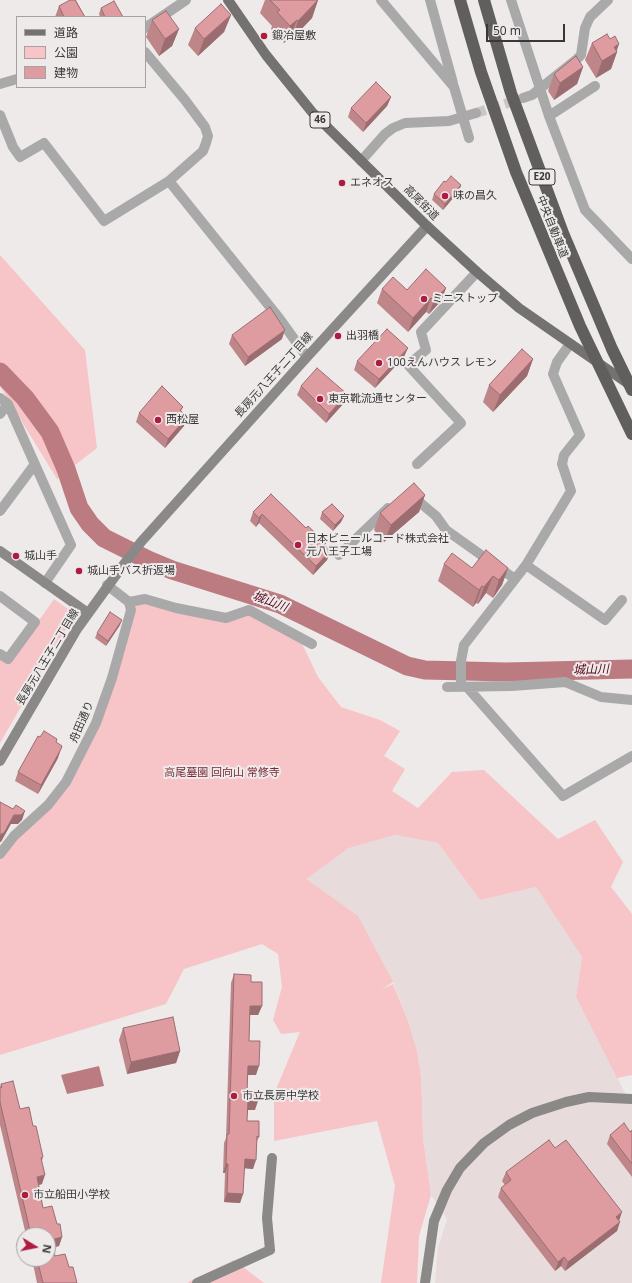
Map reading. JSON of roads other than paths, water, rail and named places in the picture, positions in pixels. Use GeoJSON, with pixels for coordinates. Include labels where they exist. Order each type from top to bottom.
{"type":"FeatureCollection","features":[{"type":"Feature","properties":{"kind":"highway","name":"中央自動車道"},"geometry":{"type":"LineString","coordinates":[[460,0],[481,72],[516,172],[580,326],[632,434]]}},
{"type":"Feature","properties":{"kind":"highway","name":"中央自動車道"},"geometry":{"type":"LineString","coordinates":[[484,0],[511,93],[563,233],[612,349],[632,390]]}},
{"type":"Feature","properties":{"kind":"main road","name":"高尾街道"},"geometry":{"type":"LineString","coordinates":[[228,0],[266,54],[312,112],[427,226],[519,308],[632,386]]}},
{"type":"Feature","properties":{"kind":"street"},"geometry":{"type":"LineString","coordinates":[[146,27],[186,0]]}},
{"type":"Feature","properties":{"kind":"street"},"geometry":{"type":"LineString","coordinates":[[381,0],[454,87]]}},
{"type":"Feature","properties":{"kind":"street"},"geometry":{"type":"LineString","coordinates":[[430,0],[469,138]]}},
{"type":"Feature","properties":{"kind":"street"},"geometry":{"type":"LineString","coordinates":[[511,0],[549,116],[585,210],[632,259]]}},
{"type":"Feature","properties":{"kind":"street"},"geometry":{"type":"LineString","coordinates":[[523,98],[532,95],[540,87],[576,60],[581,54],[585,28],[590,17],[608,0]]}},
{"type":"Feature","properties":{"kind":"street"},"geometry":{"type":"LineString","coordinates":[[0,115],[13,146],[20,157],[44,142],[104,221],[169,181],[203,151],[208,136],[204,127],[184,100],[146,53]]}},
{"type":"Feature","properties":{"kind":"street"},"geometry":{"type":"LineString","coordinates":[[0,84],[16,79]]}},
{"type":"Feature","properties":{"kind":"street"},"geometry":{"type":"LineString","coordinates":[[549,116],[595,86]]}},
{"type":"Feature","properties":{"kind":"street"},"geometry":{"type":"LineString","coordinates":[[361,161],[393,128],[405,123],[449,121],[476,113]]}},
{"type":"Feature","properties":{"kind":"street"},"geometry":{"type":"LineString","coordinates":[[169,181],[279,318],[307,357]]}},
{"type":"Feature","properties":{"kind":"street","name":"長房元八王子二丁目線"},"geometry":{"type":"LineString","coordinates":[[0,761],[88,613],[141,542],[427,226]]}},
{"type":"Feature","properties":{"kind":"street"},"geometry":{"type":"LineString","coordinates":[[416,464],[461,423],[408,365],[426,350],[421,332],[477,272]]}},
{"type":"Feature","properties":{"kind":"street"},"geometry":{"type":"LineString","coordinates":[[570,344],[557,362],[553,374],[580,435],[564,455],[562,464],[571,491],[526,565],[464,645],[461,661],[463,685],[563,796],[632,756]]}},
{"type":"Feature","properties":{"kind":"street"},"geometry":{"type":"LineString","coordinates":[[0,414],[4,401]]}},
{"type":"Feature","properties":{"kind":"street"},"geometry":{"type":"LineString","coordinates":[[4,401],[35,464],[71,545],[45,583]]}},
{"type":"Feature","properties":{"kind":"street"},"geometry":{"type":"LineString","coordinates":[[1,509],[35,464]]}},
{"type":"Feature","properties":{"kind":"street"},"geometry":{"type":"LineString","coordinates":[[339,555],[373,520],[408,492],[436,516],[446,530],[515,579]]}},
{"type":"Feature","properties":{"kind":"street"},"geometry":{"type":"LineString","coordinates":[[0,551],[88,613]]}},
{"type":"Feature","properties":{"kind":"street"},"geometry":{"type":"LineString","coordinates":[[526,565],[605,620],[622,600]]}},
{"type":"Feature","properties":{"kind":"street"},"geometry":{"type":"LineString","coordinates":[[107,586],[129,602],[145,599],[176,608],[226,618],[248,610],[312,644]]}},
{"type":"Feature","properties":{"kind":"street"},"geometry":{"type":"LineString","coordinates":[[0,596],[35,622],[8,659],[0,654]]}},
{"type":"Feature","properties":{"kind":"street","name":"舟田通り"},"geometry":{"type":"LineString","coordinates":[[0,854],[14,836],[48,805],[62,788],[89,739],[119,653],[131,610],[129,602]]}},
{"type":"Feature","properties":{"kind":"street"},"geometry":{"type":"LineString","coordinates":[[447,687],[463,685],[512,686],[565,682],[601,698],[632,700]]}},
{"type":"Feature","properties":{"kind":"street"},"geometry":{"type":"LineString","coordinates":[[425,1283],[434,1221],[447,1190],[460,1168],[484,1143],[520,1119],[566,1102],[589,1097],[632,1099]]}},
{"type":"Feature","properties":{"kind":"street"},"geometry":{"type":"LineString","coordinates":[[197,1283],[270,1250],[267,1218],[272,1158]]}},
{"type":"Feature","properties":{"kind":"waterway","name":"城山川"},"geometry":{"type":"LineString","coordinates":[[0,372],[25,398],[50,432],[66,469],[79,508],[90,524],[104,538],[148,560],[172,570],[280,604],[407,666],[425,670],[506,672],[632,669]]}},
{"type":"Feature","properties":{"kind":"tunnel"},"geometry":{"type":"LineString","coordinates":[[476,113],[520,99]]}},
{"type":"Feature","properties":{"kind":"place","name":"鍛冶屋敷"},"geometry":{"type":"Point","coordinates":[264,36]}},
{"type":"Feature","properties":{"kind":"place","name":"エネオス"},"geometry":{"type":"Point","coordinates":[342,183]}},
{"type":"Feature","properties":{"kind":"place","name":"味の昌久"},"geometry":{"type":"Point","coordinates":[445,196]}},
{"type":"Feature","properties":{"kind":"place","name":"ミニストップ"},"geometry":{"type":"Point","coordinates":[424,299]}},
{"type":"Feature","properties":{"kind":"place","name":"出羽橋"},"geometry":{"type":"Point","coordinates":[338,336]}},
{"type":"Feature","properties":{"kind":"place","name":"100えんハウス レモン"},"geometry":{"type":"Point","coordinates":[379,363]}},
{"type":"Feature","properties":{"kind":"place","name":"東京靴流通センター"},"geometry":{"type":"Point","coordinates":[320,399]}},
{"type":"Feature","properties":{"kind":"place","name":"西松屋"},"geometry":{"type":"Point","coordinates":[158,420]}},
{"type":"Feature","properties":{"kind":"place","name":"日本ビニールコード株式会社 元八王子工場"},"geometry":{"type":"Point","coordinates":[298,545]}},
{"type":"Feature","properties":{"kind":"place","name":"城山手"},"geometry":{"type":"Point","coordinates":[16,556]}},
{"type":"Feature","properties":{"kind":"place","name":"城山手バス折返場"},"geometry":{"type":"Point","coordinates":[79,571]}},
{"type":"Feature","properties":{"kind":"place","name":"市立長房中学校"},"geometry":{"type":"Point","coordinates":[234,1096]}},
{"type":"Feature","properties":{"kind":"place","name":"市立船田小学校"},"geometry":{"type":"Point","coordinates":[25,1195]}},
{"type":"Feature","properties":{"kind":"park label","name":"高尾墓園 回向山 常修寺"},"geometry":{"type":"Point","coordinates":[222,773]}}]}
